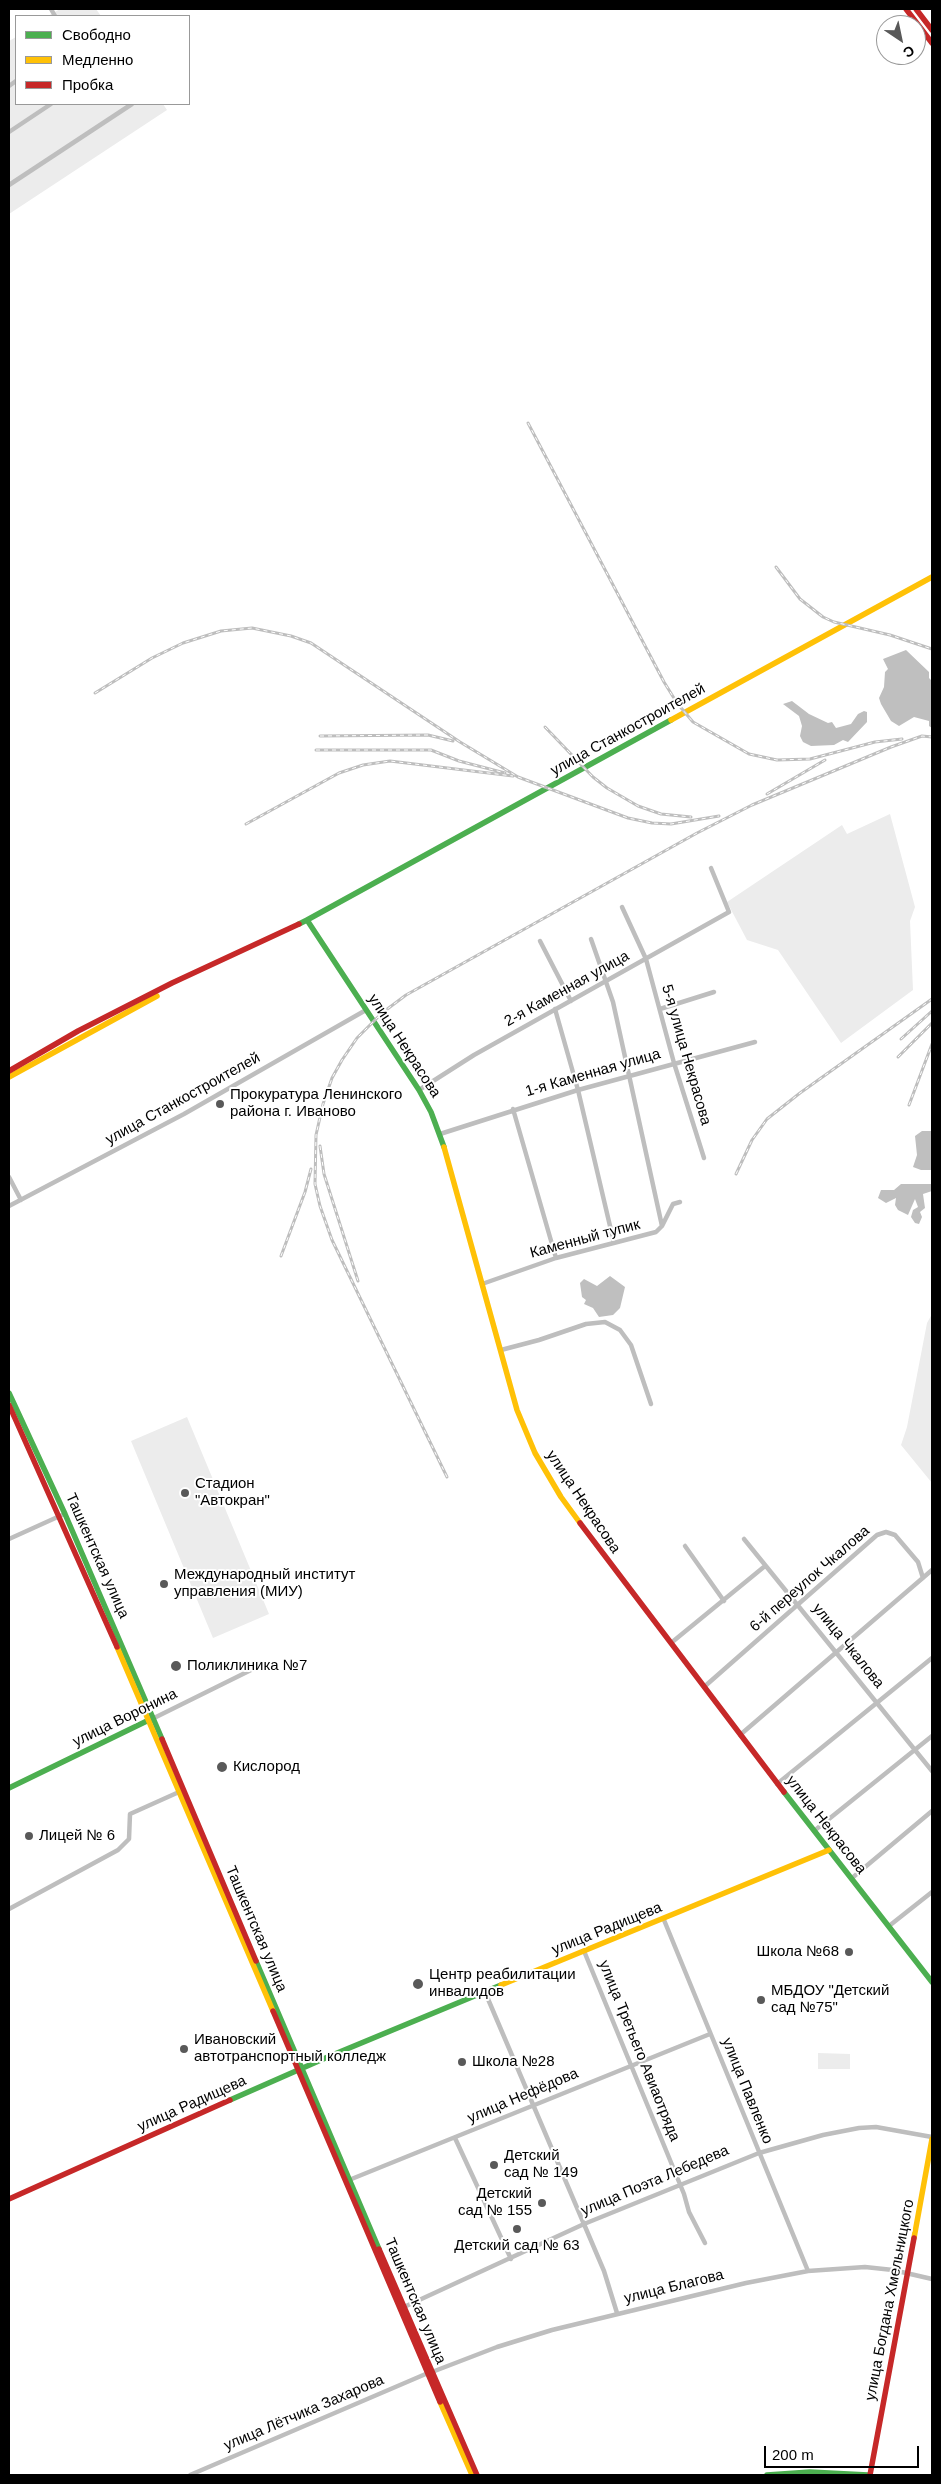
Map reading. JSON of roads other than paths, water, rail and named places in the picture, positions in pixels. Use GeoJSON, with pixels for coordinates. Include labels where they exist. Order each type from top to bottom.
{"type":"FeatureCollection","features":[{"type":"Feature","properties":{"kind":"main road"},"geometry":{"type":"LineString","coordinates":[[906,9],[932,43]]}},
{"type":"Feature","properties":{"kind":"main road"},"geometry":{"type":"LineString","coordinates":[[916,9],[932,30]]}},
{"type":"Feature","properties":{"kind":"main road","name":"улица Станкостроителей"},"geometry":{"type":"LineString","coordinates":[[9,1077],[80,1036],[308,921],[932,577]]}},
{"type":"Feature","properties":{"kind":"main road","name":"улица Станкостроителей"},"geometry":{"type":"LineString","coordinates":[[9,1071],[78,1031],[172,983],[308,921]]}},
{"type":"Feature","properties":{"kind":"main road","name":"улица Некрасова"},"geometry":{"type":"LineString","coordinates":[[308,921],[420,1090],[440,1134],[517,1410],[535,1453],[562,1497],[740,1735],[932,1982]]}},
{"type":"Feature","properties":{"kind":"main road","name":"Ташкентская улица"},"geometry":{"type":"LineString","coordinates":[[9,1393],[182,1791],[347,2181],[477,2475]]}},
{"type":"Feature","properties":{"kind":"main road","name":"Ташкентская улица"},"geometry":{"type":"LineString","coordinates":[[9,1406],[63,1515]]}},
{"type":"Feature","properties":{"kind":"main road","name":"улица Воронина"},"geometry":{"type":"LineString","coordinates":[[9,1788],[151,1719]]}},
{"type":"Feature","properties":{"kind":"main road","name":"улица Радищева"},"geometry":{"type":"LineString","coordinates":[[9,2199],[299,2069],[664,1920],[829,1850]]}},
{"type":"Feature","properties":{"kind":"main road","name":"улица Богдана Хмельницкого"},"geometry":{"type":"LineString","coordinates":[[867,2475],[908,2273],[932,2138]]}},
{"type":"Feature","properties":{"kind":"main road","name":"Ташкентская улица"},"geometry":{"type":"LineString","coordinates":[[430,2372],[472,2475]]}},
{"type":"Feature","properties":{"kind":"main road"},"geometry":{"type":"LineString","coordinates":[[767,2475],[810,2472],[867,2475]]}},
{"type":"Feature","properties":{"kind":"street"},"geometry":{"type":"LineString","coordinates":[[9,132],[50,105]]}},
{"type":"Feature","properties":{"kind":"street"},"geometry":{"type":"LineString","coordinates":[[9,185],[130,105]]}},
{"type":"Feature","properties":{"kind":"street","name":"2-я Каменная улица"},"geometry":{"type":"LineString","coordinates":[[420,1090],[474,1055],[729,912],[711,868]]}},
{"type":"Feature","properties":{"kind":"street","name":"5-я улица Некрасова"},"geometry":{"type":"LineString","coordinates":[[622,907],[646,959],[674,1063],[704,1158]]}},
{"type":"Feature","properties":{"kind":"street"},"geometry":{"type":"LineString","coordinates":[[591,939],[607,980],[662,1226]]}},
{"type":"Feature","properties":{"kind":"street"},"geometry":{"type":"LineString","coordinates":[[540,941],[571,1001]]}},
{"type":"Feature","properties":{"kind":"street"},"geometry":{"type":"LineString","coordinates":[[660,1009],[714,992]]}},
{"type":"Feature","properties":{"kind":"street"},"geometry":{"type":"LineString","coordinates":[[555,1009],[578,1090],[614,1243]]}},
{"type":"Feature","properties":{"kind":"street","name":"улица Станкостроителей"},"geometry":{"type":"LineString","coordinates":[[9,1206],[194,1108],[366,1010]]}},
{"type":"Feature","properties":{"kind":"street","name":"1-я Каменная улица"},"geometry":{"type":"LineString","coordinates":[[440,1134],[513,1109],[578,1090],[755,1042]]}},
{"type":"Feature","properties":{"kind":"street"},"geometry":{"type":"LineString","coordinates":[[513,1109],[556,1258]]}},
{"type":"Feature","properties":{"kind":"street"},"geometry":{"type":"LineString","coordinates":[[9,1177],[21,1200]]}},
{"type":"Feature","properties":{"kind":"street","name":"Каменный тупик"},"geometry":{"type":"LineString","coordinates":[[482,1284],[556,1258],[656,1232],[662,1226],[673,1204],[680,1202]]}},
{"type":"Feature","properties":{"kind":"street"},"geometry":{"type":"LineString","coordinates":[[501,1350],[539,1340],[586,1324],[604,1322],[620,1330],[631,1345],[651,1404]]}},
{"type":"Feature","properties":{"kind":"street"},"geometry":{"type":"LineString","coordinates":[[9,1538],[63,1515]]}},
{"type":"Feature","properties":{"kind":"street","name":"6-й переулок Чкалова"},"geometry":{"type":"LineString","coordinates":[[704,1687],[799,1606],[877,1535],[886,1532],[895,1535],[918,1562],[923,1578]]}},
{"type":"Feature","properties":{"kind":"street","name":"улица Чкалова"},"geometry":{"type":"LineString","coordinates":[[744,1539],[932,1771]]}},
{"type":"Feature","properties":{"kind":"street"},"geometry":{"type":"LineString","coordinates":[[685,1546],[724,1600]]}},
{"type":"Feature","properties":{"kind":"street"},"geometry":{"type":"LineString","coordinates":[[671,1643],[765,1566]]}},
{"type":"Feature","properties":{"kind":"street"},"geometry":{"type":"LineString","coordinates":[[740,1735],[932,1570]]}},
{"type":"Feature","properties":{"kind":"street"},"geometry":{"type":"LineString","coordinates":[[777,1784],[932,1658]]}},
{"type":"Feature","properties":{"kind":"street","name":"улица Воронина"},"geometry":{"type":"LineString","coordinates":[[151,1719],[251,1670]]}},
{"type":"Feature","properties":{"kind":"street"},"geometry":{"type":"LineString","coordinates":[[814,1831],[932,1736]]}},
{"type":"Feature","properties":{"kind":"street"},"geometry":{"type":"LineString","coordinates":[[9,1909],[118,1850],[129,1839],[130,1814],[182,1791]]}},
{"type":"Feature","properties":{"kind":"street"},"geometry":{"type":"LineString","coordinates":[[852,1878],[932,1811]]}},
{"type":"Feature","properties":{"kind":"street"},"geometry":{"type":"LineString","coordinates":[[889,1926],[932,1892]]}},
{"type":"Feature","properties":{"kind":"street","name":"улица Павленко"},"geometry":{"type":"LineString","coordinates":[[664,1920],[808,2271]]}},
{"type":"Feature","properties":{"kind":"street","name":"улица Третьего Авиаотряда"},"geometry":{"type":"LineString","coordinates":[[584,1952],[680,2184],[689,2212],[705,2243]]}},
{"type":"Feature","properties":{"kind":"street"},"geometry":{"type":"LineString","coordinates":[[485,1992],[604,2270],[617,2314]]}},
{"type":"Feature","properties":{"kind":"street","name":"улица Нефёдова"},"geometry":{"type":"LineString","coordinates":[[347,2181],[710,2034]]}},
{"type":"Feature","properties":{"kind":"street","name":"улица Поэта Лебедева"},"geometry":{"type":"LineString","coordinates":[[402,2308],[584,2224],[759,2153],[822,2135],[860,2128],[876,2127],[932,2138]]}},
{"type":"Feature","properties":{"kind":"street"},"geometry":{"type":"LineString","coordinates":[[455,2138],[511,2259]]}},
{"type":"Feature","properties":{"kind":"street","name":"улица Благова"},"geometry":{"type":"LineString","coordinates":[[430,2372],[520,2340],[617,2314],[722,2287],[808,2271],[874,2268],[932,2279]]}},
{"type":"Feature","properties":{"kind":"street","name":"улица Лётчика Захарова"},"geometry":{"type":"LineString","coordinates":[[190,2475],[430,2372]]}},
{"type":"Feature","properties":{"kind":"railway"},"geometry":{"type":"LineString","coordinates":[[528,423],[664,682],[677,703],[693,722],[749,754],[777,760],[810,759],[875,742],[902,739]]}},
{"type":"Feature","properties":{"kind":"railway"},"geometry":{"type":"LineString","coordinates":[[776,567],[800,599],[823,617],[834,622],[890,635],[932,649]]}},
{"type":"Feature","properties":{"kind":"railway"},"geometry":{"type":"LineString","coordinates":[[95,693],[152,658],[183,643],[221,631],[252,628],[291,636],[311,643],[460,742],[518,777],[628,818],[652,823],[671,824],[719,816]]}},
{"type":"Feature","properties":{"kind":"railway"},"geometry":{"type":"LineString","coordinates":[[545,727],[593,777],[607,788],[638,806],[661,814],[691,817]]}},
{"type":"Feature","properties":{"kind":"railway"},"geometry":{"type":"LineString","coordinates":[[320,736],[428,735],[453,741]]}},
{"type":"Feature","properties":{"kind":"railway"},"geometry":{"type":"LineString","coordinates":[[447,1477],[332,1240],[320,1206],[315,1184],[316,1135],[323,1104],[332,1078],[342,1060],[357,1038],[382,1013],[406,995],[697,833],[752,805],[891,747],[922,736],[932,737]]}},
{"type":"Feature","properties":{"kind":"railway"},"geometry":{"type":"LineString","coordinates":[[316,750],[431,750],[459,761],[505,773]]}},
{"type":"Feature","properties":{"kind":"railway"},"geometry":{"type":"LineString","coordinates":[[767,794],[825,760]]}},
{"type":"Feature","properties":{"kind":"railway"},"geometry":{"type":"LineString","coordinates":[[246,824],[339,773],[363,765],[390,761],[513,776]]}},
{"type":"Feature","properties":{"kind":"railway"},"geometry":{"type":"LineString","coordinates":[[736,1174],[752,1140],[767,1119],[800,1093],[932,999]]}},
{"type":"Feature","properties":{"kind":"railway"},"geometry":{"type":"LineString","coordinates":[[901,1039],[932,1011]]}},
{"type":"Feature","properties":{"kind":"railway"},"geometry":{"type":"LineString","coordinates":[[898,1057],[932,1023]]}},
{"type":"Feature","properties":{"kind":"railway"},"geometry":{"type":"LineString","coordinates":[[909,1105],[932,1044]]}},
{"type":"Feature","properties":{"kind":"railway"},"geometry":{"type":"LineString","coordinates":[[320,1146],[324,1174],[358,1281]]}},
{"type":"Feature","properties":{"kind":"railway"},"geometry":{"type":"LineString","coordinates":[[281,1256],[305,1192],[311,1169]]}},
{"type":"Feature","properties":{"kind":"place","name":"Прокуратура Ленинского района г. Иваново"},"geometry":{"type":"Point","coordinates":[220,1104]}},
{"type":"Feature","properties":{"kind":"place","name":"Стадион \"Автокран\""},"geometry":{"type":"Point","coordinates":[185,1493]}},
{"type":"Feature","properties":{"kind":"place","name":"Международный институт управления (МИУ)"},"geometry":{"type":"Point","coordinates":[164,1584]}},
{"type":"Feature","properties":{"kind":"place","name":"Поликлиника №7"},"geometry":{"type":"Point","coordinates":[176,1666]}},
{"type":"Feature","properties":{"kind":"place","name":"Кислород"},"geometry":{"type":"Point","coordinates":[222,1767]}},
{"type":"Feature","properties":{"kind":"place","name":"Лицей № 6"},"geometry":{"type":"Point","coordinates":[29,1836]}},
{"type":"Feature","properties":{"kind":"place","name":"Школа №68"},"geometry":{"type":"Point","coordinates":[849,1952]}},
{"type":"Feature","properties":{"kind":"place","name":"Центр реабилитации инвалидов"},"geometry":{"type":"Point","coordinates":[418,1984]}},
{"type":"Feature","properties":{"kind":"place","name":"МБДОУ \"Детский сад №75\""},"geometry":{"type":"Point","coordinates":[761,2000]}},
{"type":"Feature","properties":{"kind":"place","name":"Ивановский автотранспортный колледж"},"geometry":{"type":"Point","coordinates":[184,2049]}},
{"type":"Feature","properties":{"kind":"place","name":"Школа №28"},"geometry":{"type":"Point","coordinates":[462,2062]}},
{"type":"Feature","properties":{"kind":"place","name":"Детский сад № 149"},"geometry":{"type":"Point","coordinates":[494,2165]}},
{"type":"Feature","properties":{"kind":"place","name":"Детский сад № 155"},"geometry":{"type":"Point","coordinates":[542,2203]}},
{"type":"Feature","properties":{"kind":"place","name":"Детский сад № 63"},"geometry":{"type":"Point","coordinates":[517,2229]}}]}
